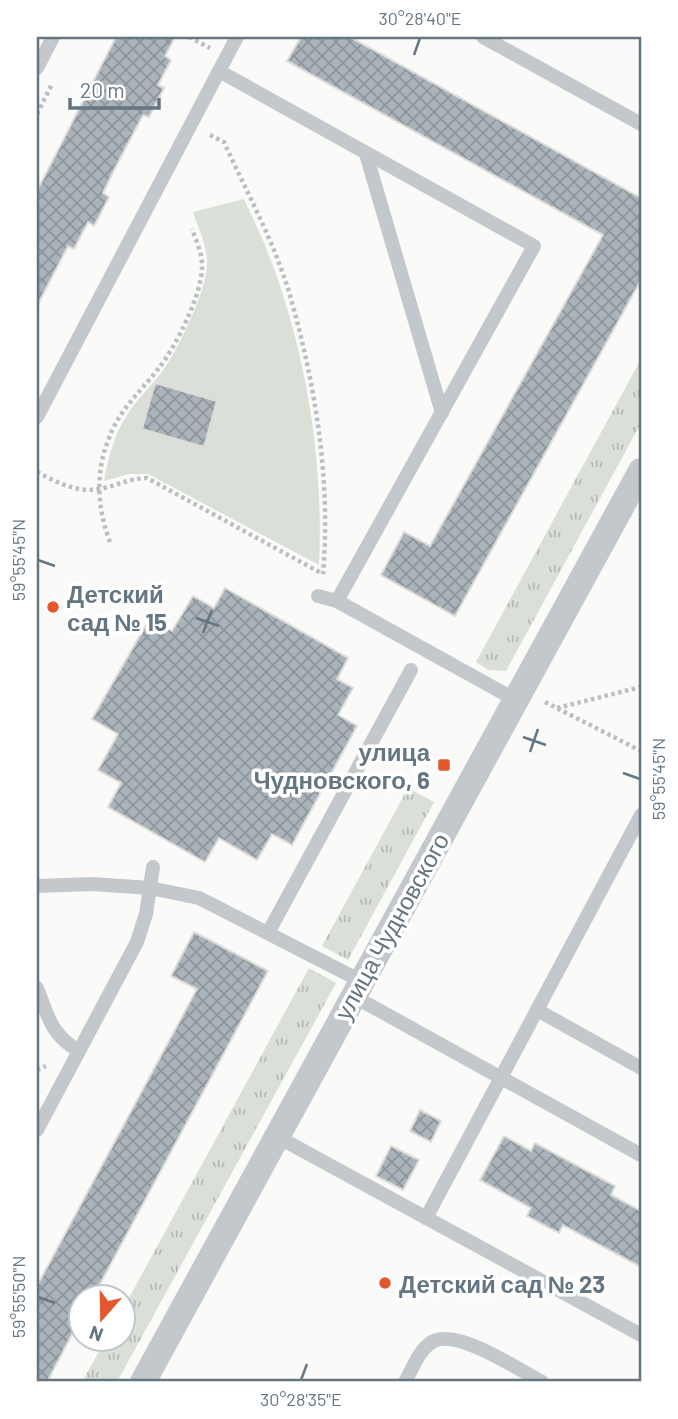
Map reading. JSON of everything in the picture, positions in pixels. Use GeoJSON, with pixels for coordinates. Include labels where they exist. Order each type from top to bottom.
{"type":"FeatureCollection","features":[{"type":"Feature","properties":{"kind":"street","name":"улица Чудновского"},"geometry":{"type":"LineString","coordinates":[[143,1382],[641,471]]}},
{"type":"Feature","properties":{"kind":"lane"},"geometry":{"type":"LineString","coordinates":[[37,68],[53,37]]}},
{"type":"Feature","properties":{"kind":"lane"},"geometry":{"type":"LineString","coordinates":[[37,417],[237,37]]}},
{"type":"Feature","properties":{"kind":"lane"},"geometry":{"type":"LineString","coordinates":[[482,37],[641,124]]}},
{"type":"Feature","properties":{"kind":"lane"},"geometry":{"type":"LineString","coordinates":[[219,71],[534,246],[337,601]]}},
{"type":"Feature","properties":{"kind":"lane"},"geometry":{"type":"LineString","coordinates":[[366,154],[442,413]]}},
{"type":"Feature","properties":{"kind":"lane"},"geometry":{"type":"LineString","coordinates":[[318,596],[337,601],[516,700]]}},
{"type":"Feature","properties":{"kind":"lane"},"geometry":{"type":"LineString","coordinates":[[268,933],[411,670]]}},
{"type":"Feature","properties":{"kind":"lane"},"geometry":{"type":"LineString","coordinates":[[426,1218],[641,816]]}},
{"type":"Feature","properties":{"kind":"lane"},"geometry":{"type":"LineString","coordinates":[[37,1130],[137,942],[153,867]]}},
{"type":"Feature","properties":{"kind":"lane"},"geometry":{"type":"LineString","coordinates":[[37,886],[92,884],[150,888],[199,898],[268,933],[501,1079],[641,1155]]}},
{"type":"Feature","properties":{"kind":"lane"},"geometry":{"type":"LineString","coordinates":[[37,988],[53,1028],[64,1042],[79,1051]]}},
{"type":"Feature","properties":{"kind":"lane"},"geometry":{"type":"LineString","coordinates":[[537,1010],[641,1068]]}},
{"type":"Feature","properties":{"kind":"lane"},"geometry":{"type":"LineString","coordinates":[[276,1136],[641,1335]]}},
{"type":"Feature","properties":{"kind":"lane"},"geometry":{"type":"LineString","coordinates":[[405,1382],[421,1352],[435,1340],[449,1339],[466,1342],[542,1382]]}},
{"type":"Feature","properties":{"kind":"path"},"geometry":{"type":"LineString","coordinates":[[191,124],[224,142],[273,249],[291,298],[317,423],[322,463],[326,544],[323,574]]}},
{"type":"Feature","properties":{"kind":"path"},"geometry":{"type":"LineString","coordinates":[[110,542],[103,525],[98,489],[101,463],[109,436],[122,412],[160,367],[179,333],[198,289],[202,266],[192,229]]}},
{"type":"Feature","properties":{"kind":"path"},"geometry":{"type":"LineString","coordinates":[[37,472],[60,484],[80,490],[98,489],[132,478],[147,478],[345,587]]}},
{"type":"Feature","properties":{"kind":"path"},"geometry":{"type":"LineString","coordinates":[[557,708],[641,687]]}},
{"type":"Feature","properties":{"kind":"path"},"geometry":{"type":"LineString","coordinates":[[544,702],[641,751]]}},
{"type":"Feature","properties":{"kind":"green space"},"geometry":{"type":"Polygon","coordinates":[[[244,199],[281,290],[293,328],[310,406],[318,486],[319,565],[148,474],[129,474],[104,481],[112,447],[122,423],[170,359],[191,318],[202,288],[207,258],[193,212],[244,199]]]}},
{"type":"Feature","properties":{"kind":"green space"},"geometry":{"type":"Polygon","coordinates":[[[641,359],[641,423],[506,671],[488,670],[476,662],[641,359]]]}},
{"type":"Feature","properties":{"kind":"green space"},"geometry":{"type":"Polygon","coordinates":[[[408,788],[434,802],[348,960],[322,946],[408,788]]]}},
{"type":"Feature","properties":{"kind":"green space"},"geometry":{"type":"Polygon","coordinates":[[[309,968],[336,983],[136,1347],[136,1285],[309,968]]]}},
{"type":"Feature","properties":{"kind":"green space"},"geometry":{"type":"Polygon","coordinates":[[[99,1352],[133,1352],[117,1382],[82,1382],[99,1352]]]}},
{"type":"Feature","properties":{"kind":"building"},"geometry":{"type":"Polygon","coordinates":[[[116,37],[175,37],[165,56],[171,60],[158,85],[164,88],[149,117],[143,115],[115,168],[103,193],[109,197],[94,226],[88,222],[74,249],[68,246],[37,306],[37,191],[116,37]]]}},
{"type":"Feature","properties":{"kind":"building"},"geometry":{"type":"Polygon","coordinates":[[[301,37],[350,37],[641,198],[641,280],[455,616],[381,575],[404,532],[430,546],[603,235],[287,61],[301,37]]]}},
{"type":"Feature","properties":{"kind":"building"},"geometry":{"type":"Polygon","coordinates":[[[155,383],[217,401],[204,447],[142,429],[155,383]]]}},
{"type":"Feature","properties":{"kind":"building"},"geometry":{"type":"Polygon","coordinates":[[[225,588],[348,658],[337,679],[353,688],[338,715],[357,726],[292,845],[272,834],[257,860],[219,838],[205,862],[108,807],[121,783],[98,770],[118,734],[92,719],[150,618],[172,631],[193,596],[214,608],[225,588]]]}},
{"type":"Feature","properties":{"kind":"building"},"geometry":{"type":"Polygon","coordinates":[[[194,932],[268,971],[101,1282],[66,1282],[66,1346],[47,1382],[37,1382],[37,1286],[197,989],[171,976],[194,932]]]}},
{"type":"Feature","properties":{"kind":"building"},"geometry":{"type":"Polygon","coordinates":[[[420,1110],[441,1121],[431,1142],[410,1131],[420,1110]]]}},
{"type":"Feature","properties":{"kind":"building"},"geometry":{"type":"Polygon","coordinates":[[[504,1136],[531,1151],[535,1143],[615,1186],[611,1195],[641,1211],[641,1267],[563,1225],[559,1233],[527,1216],[531,1208],[480,1180],[504,1136]]]}},
{"type":"Feature","properties":{"kind":"building"},"geometry":{"type":"Polygon","coordinates":[[[391,1146],[419,1160],[403,1190],[376,1176],[391,1146]]]}},
{"type":"Feature","properties":{"kind":"place","name":"Детский сад № 15"},"geometry":{"type":"Point","coordinates":[53,607]}},
{"type":"Feature","properties":{"kind":"place","name":"улица Чудновского, 6"},"geometry":{"type":"Point","coordinates":[444,765]}},
{"type":"Feature","properties":{"kind":"place","name":"Детский сад № 23"},"geometry":{"type":"Point","coordinates":[385,1283]}}]}
